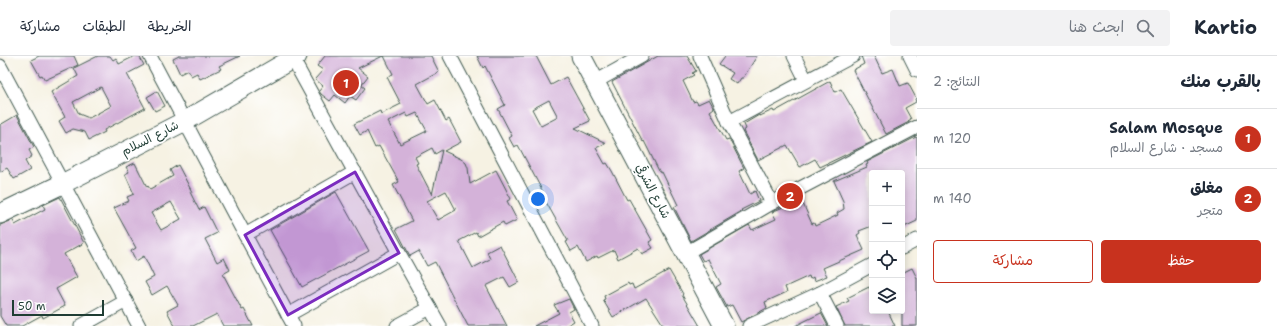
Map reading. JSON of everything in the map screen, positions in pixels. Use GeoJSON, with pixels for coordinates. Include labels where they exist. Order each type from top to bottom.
{"type":"FeatureCollection","features":[{"type":"Feature","properties":{"kind":"street"},"geometry":{"type":"LineString","coordinates":[[150,56],[291,320],[398,253]]}},
{"type":"Feature","properties":{"kind":"street"},"geometry":{"type":"LineString","coordinates":[[450,56],[592,326]]}},
{"type":"Feature","properties":{"kind":"street","name":"شارع الشرقي"},"geometry":{"type":"LineString","coordinates":[[581,56],[686,253],[722,325]]}},
{"type":"Feature","properties":{"kind":"street"},"geometry":{"type":"LineString","coordinates":[[595,82],[642,56]]}},
{"type":"Feature","properties":{"kind":"street"},"geometry":{"type":"LineString","coordinates":[[700,56],[729,122],[772,203]]}},
{"type":"Feature","properties":{"kind":"street"},"geometry":{"type":"LineString","coordinates":[[794,56],[806,80]]}},
{"type":"Feature","properties":{"kind":"street"},"geometry":{"type":"LineString","coordinates":[[729,122],[854,56]]}},
{"type":"Feature","properties":{"kind":"street"},"geometry":{"type":"LineString","coordinates":[[910,56],[917,70]]}},
{"type":"Feature","properties":{"kind":"street"},"geometry":{"type":"LineString","coordinates":[[294,57],[398,253],[440,326]]}},
{"type":"Feature","properties":{"kind":"street","name":"شارع السلام"},"geometry":{"type":"LineString","coordinates":[[0,214],[185,121],[294,57]]}},
{"type":"Feature","properties":{"kind":"street"},"geometry":{"type":"LineString","coordinates":[[0,66],[139,326]]}},
{"type":"Feature","properties":{"kind":"street"},"geometry":{"type":"LineString","coordinates":[[686,253],[772,203],[917,127]]}},
{"type":"Feature","properties":{"kind":"street"},"geometry":{"type":"LineString","coordinates":[[245,235],[355,172]]}},
{"type":"Feature","properties":{"kind":"street"},"geometry":{"type":"LineString","coordinates":[[905,246],[917,240]]}},
{"type":"Feature","properties":{"kind":"street"},"geometry":{"type":"LineString","coordinates":[[749,326],[820,293],[869,267]]}},
{"type":"Feature","properties":{"kind":"street"},"geometry":{"type":"LineString","coordinates":[[820,293],[837,326]]}},
{"type":"Feature","properties":{"kind":"street"},"geometry":{"type":"LineString","coordinates":[[81,326],[126,301]]}},
{"type":"Feature","properties":{"kind":"street"},"geometry":{"type":"LineString","coordinates":[[397,326],[430,308]]}},
{"type":"Feature","properties":{"kind":"highlighted area"},"geometry":{"type":"Polygon","coordinates":[[[355,172],[399,253],[288,315],[245,235],[355,172]]]}},
{"type":"Feature","properties":{"kind":"building"},"geometry":{"type":"Polygon","coordinates":[[[39,56],[74,56],[78,65],[45,80],[42,75],[40,76],[31,60],[39,56]]]}},
{"type":"Feature","properties":{"kind":"building"},"geometry":{"type":"Polygon","coordinates":[[[98,56],[110,56],[113,60],[116,58],[119,64],[135,56],[139,56],[144,65],[127,74],[145,108],[104,130],[105,132],[89,140],[85,132],[73,129],[66,133],[59,121],[65,117],[51,92],[78,76],[74,68],[98,56]],[[101,87],[73,102],[79,114],[89,118],[111,106],[101,87]]]}},
{"type":"Feature","properties":{"kind":"building"},"geometry":{"type":"Polygon","coordinates":[[[179,56],[240,56],[219,66],[221,69],[200,79],[197,73],[191,76],[188,70],[180,74],[173,59],[179,56]]]}},
{"type":"Feature","properties":{"kind":"building"},"geometry":{"type":"Polygon","coordinates":[[[325,56],[383,56],[358,68],[368,76],[361,85],[365,88],[356,100],[350,96],[345,103],[335,95],[330,101],[319,91],[323,86],[315,79],[323,70],[317,66],[325,56]]]}},
{"type":"Feature","properties":{"kind":"building"},"geometry":{"type":"Polygon","coordinates":[[[384,56],[431,56],[439,72],[417,84],[428,104],[435,100],[446,121],[449,119],[461,142],[444,151],[466,163],[470,184],[496,170],[511,199],[507,201],[517,220],[505,226],[503,222],[478,236],[476,232],[459,241],[473,268],[490,259],[487,252],[500,245],[519,282],[510,287],[504,277],[486,286],[507,326],[468,326],[435,262],[427,266],[419,251],[410,256],[396,229],[412,221],[393,185],[399,182],[379,146],[375,148],[367,131],[360,135],[354,124],[380,111],[381,114],[401,104],[387,77],[393,74],[384,56]],[[406,113],[388,122],[400,144],[427,131],[417,113],[408,117],[406,113]],[[432,148],[415,157],[418,163],[416,164],[432,195],[442,150],[435,154],[432,148]],[[446,191],[427,201],[438,220],[456,210],[446,191]]]}},
{"type":"Feature","properties":{"kind":"building"},"geometry":{"type":"Polygon","coordinates":[[[477,56],[536,56],[551,85],[566,77],[590,121],[575,128],[606,143],[596,148],[605,164],[607,163],[612,171],[627,200],[629,199],[652,240],[649,242],[653,248],[642,254],[638,248],[618,259],[614,250],[586,262],[578,247],[571,251],[566,242],[568,241],[542,195],[544,194],[518,145],[514,147],[509,138],[512,136],[498,109],[505,105],[485,66],[483,68],[477,56]],[[549,100],[532,109],[541,126],[558,117],[549,100]]]}},
{"type":"Feature","properties":{"kind":"building"},"geometry":{"type":"Polygon","coordinates":[[[658,56],[687,56],[696,71],[692,73],[694,75],[683,81],[693,102],[696,101],[698,104],[709,99],[714,108],[710,111],[726,140],[729,139],[744,168],[739,171],[750,194],[755,191],[759,201],[741,210],[742,211],[691,241],[674,207],[678,205],[662,172],[660,173],[612,82],[658,56]]]}},
{"type":"Feature","properties":{"kind":"building"},"geometry":{"type":"Polygon","coordinates":[[[725,56],[757,56],[743,78],[741,78],[737,84],[729,79],[733,73],[719,64],[725,56]]]}},
{"type":"Feature","properties":{"kind":"building"},"geometry":{"type":"Polygon","coordinates":[[[861,56],[874,56],[882,73],[893,69],[900,86],[908,83],[916,98],[916,102],[905,108],[911,119],[908,121],[909,122],[886,134],[853,70],[864,64],[861,56]]]}},
{"type":"Feature","properties":{"kind":"building"},"geometry":{"type":"Polygon","coordinates":[[[830,81],[835,92],[841,89],[872,142],[820,167],[815,159],[800,167],[787,145],[758,160],[743,131],[746,129],[744,124],[759,115],[760,116],[773,110],[774,112],[830,81]]]}},
{"type":"Feature","properties":{"kind":"building"},"geometry":{"type":"Polygon","coordinates":[[[157,91],[165,106],[155,111],[147,97],[157,91]]]}},
{"type":"Feature","properties":{"kind":"building"},"geometry":{"type":"Polygon","coordinates":[[[17,115],[34,147],[29,150],[32,156],[25,161],[30,170],[14,179],[7,168],[0,172],[0,125],[17,115]]]}},
{"type":"Feature","properties":{"kind":"building"},"geometry":{"type":"Polygon","coordinates":[[[916,137],[917,138],[917,221],[905,227],[905,170],[869,170],[869,227],[859,231],[860,233],[857,235],[864,250],[823,268],[827,276],[814,281],[813,277],[810,279],[809,276],[785,287],[787,292],[765,302],[767,308],[741,322],[732,305],[727,307],[716,287],[721,284],[708,259],[703,261],[699,254],[749,225],[752,230],[776,219],[772,212],[801,199],[812,224],[814,223],[815,226],[838,215],[837,213],[844,209],[843,201],[834,181],[867,167],[867,162],[916,137]]]}},
{"type":"Feature","properties":{"kind":"building"},"geometry":{"type":"Polygon","coordinates":[[[135,163],[147,187],[148,186],[150,189],[173,176],[170,170],[178,165],[192,192],[190,192],[199,210],[204,207],[217,233],[205,239],[217,262],[224,258],[230,270],[223,274],[242,310],[244,309],[253,326],[223,326],[217,314],[193,326],[175,326],[167,311],[178,305],[167,286],[152,295],[145,282],[154,277],[144,256],[136,261],[131,251],[136,248],[114,208],[129,201],[127,197],[134,194],[125,174],[129,172],[126,167],[135,163]],[[171,202],[151,213],[161,230],[181,219],[171,202]]]}},
{"type":"Feature","properties":{"kind":"building"},"geometry":{"type":"Polygon","coordinates":[[[336,192],[369,251],[302,287],[270,230],[336,192]]]}},
{"type":"Feature","properties":{"kind":"building"},"geometry":{"type":"Polygon","coordinates":[[[60,197],[84,243],[64,254],[77,277],[56,289],[65,306],[43,318],[42,315],[22,326],[6,326],[0,316],[0,225],[13,220],[15,225],[45,209],[43,205],[60,197]]]}},
{"type":"Feature","properties":{"kind":"building"},"geometry":{"type":"Polygon","coordinates":[[[912,268],[917,278],[917,326],[902,326],[902,314],[905,314],[905,272],[912,268]]]}},
{"type":"Feature","properties":{"kind":"building"},"geometry":{"type":"Polygon","coordinates":[[[669,270],[700,326],[664,326],[646,298],[613,317],[603,300],[605,299],[604,296],[628,283],[629,285],[632,284],[634,289],[669,270]]]}},
{"type":"Feature","properties":{"kind":"building"},"geometry":{"type":"Polygon","coordinates":[[[869,287],[869,314],[889,314],[895,326],[845,326],[836,307],[849,301],[847,298],[869,287]]]}},
{"type":"Feature","properties":{"kind":"building"},"geometry":{"type":"Polygon","coordinates":[[[569,299],[574,309],[569,312],[574,321],[566,326],[534,326],[559,313],[554,305],[569,299]]]}},
{"type":"Feature","properties":{"kind":"building"},"geometry":{"type":"Polygon","coordinates":[[[821,313],[828,326],[795,326],[821,313]]]}},
{"type":"Feature","properties":{"kind":"place","name":"Salam Mosque"},"geometry":{"type":"Point","coordinates":[346,83]}},
{"type":"Feature","properties":{"kind":"place","name":"مغلق"},"geometry":{"type":"Point","coordinates":[790,196]}}]}
